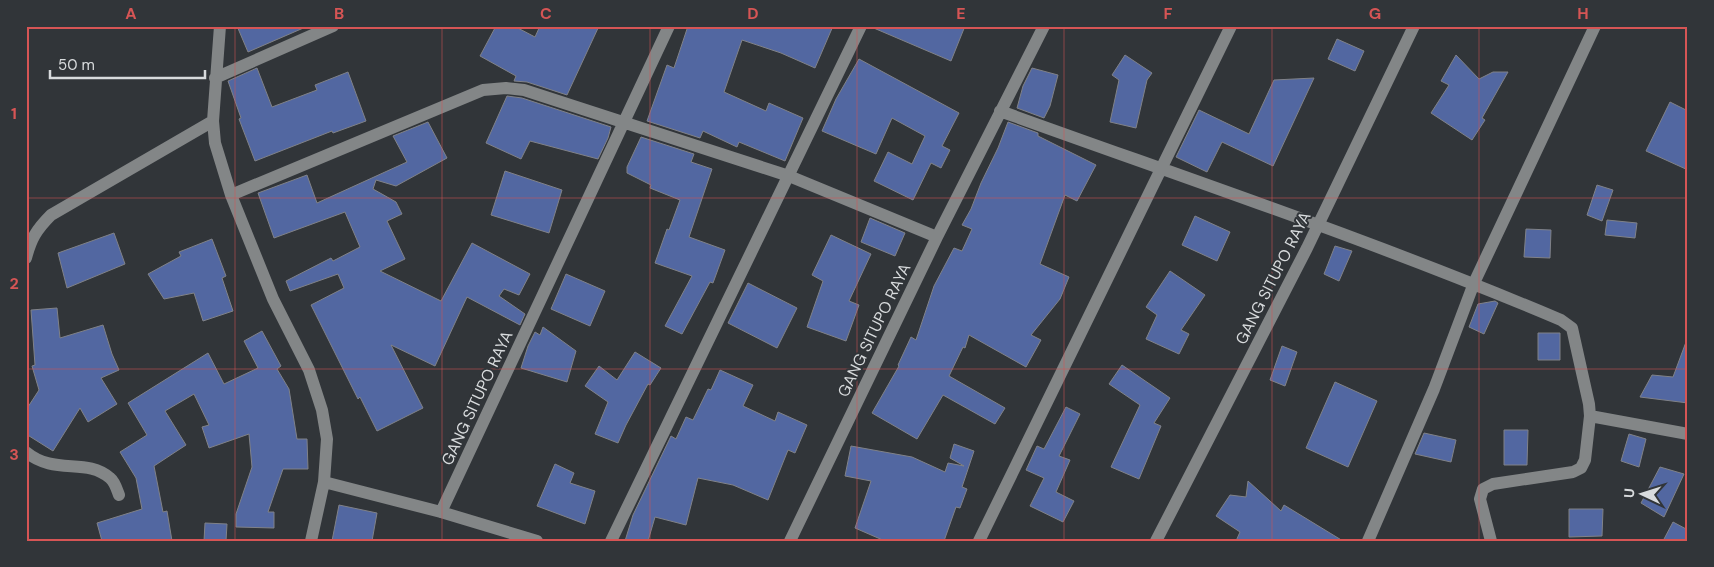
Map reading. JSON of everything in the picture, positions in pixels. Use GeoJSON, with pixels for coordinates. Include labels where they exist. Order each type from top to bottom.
{"type":"FeatureCollection","features":[{"type":"Feature","properties":{"kind":"street"},"geometry":{"type":"LineString","coordinates":[[220,26],[213,121],[215,143],[231,195],[273,299],[309,370],[322,410],[327,439],[324,482],[311,541]]}},
{"type":"Feature","properties":{"kind":"street"},"geometry":{"type":"LineString","coordinates":[[215,78],[333,26]]}},
{"type":"Feature","properties":{"kind":"street","name":"GANG SITUPO RAYA"},"geometry":{"type":"LineString","coordinates":[[441,512],[669,26]]}},
{"type":"Feature","properties":{"kind":"street"},"geometry":{"type":"LineString","coordinates":[[611,541],[861,26]]}},
{"type":"Feature","properties":{"kind":"street","name":"GANG SITUPO RAYA"},"geometry":{"type":"LineString","coordinates":[[790,541],[937,237],[1044,26]]}},
{"type":"Feature","properties":{"kind":"street"},"geometry":{"type":"LineString","coordinates":[[979,541],[1231,26]]}},
{"type":"Feature","properties":{"kind":"street","name":"GANG SITUPO RAYA"},"geometry":{"type":"LineString","coordinates":[[1156,541],[1318,224],[1414,26]]}},
{"type":"Feature","properties":{"kind":"street"},"geometry":{"type":"LineString","coordinates":[[1368,541],[1434,389],[1474,284],[1595,26]]}},
{"type":"Feature","properties":{"kind":"street"},"geometry":{"type":"LineString","coordinates":[[231,195],[484,90],[506,88],[524,90],[789,176],[937,237]]}},
{"type":"Feature","properties":{"kind":"street"},"geometry":{"type":"LineString","coordinates":[[1000,111],[1318,224],[1474,284],[1561,320],[1572,328],[1589,404],[1590,416],[1585,460],[1581,468],[1572,472],[1492,484],[1483,489],[1480,499],[1491,541]]}},
{"type":"Feature","properties":{"kind":"street"},"geometry":{"type":"LineString","coordinates":[[26,258],[30,243],[37,229],[50,215],[213,121]]}},
{"type":"Feature","properties":{"kind":"street"},"geometry":{"type":"LineString","coordinates":[[1590,416],[1688,434]]}},
{"type":"Feature","properties":{"kind":"street"},"geometry":{"type":"LineString","coordinates":[[26,452],[40,462],[53,466],[98,470],[112,479],[119,495]]}},
{"type":"Feature","properties":{"kind":"street"},"geometry":{"type":"LineString","coordinates":[[324,482],[441,512],[537,541]]}},
{"type":"Feature","properties":{"kind":"building"},"geometry":{"type":"Polygon","coordinates":[[[237,26],[308,26],[248,52],[237,26]]]}},
{"type":"Feature","properties":{"kind":"building"},"geometry":{"type":"Polygon","coordinates":[[[496,26],[514,26],[535,37],[540,26],[599,26],[567,95],[527,82],[514,81],[516,76],[480,56],[496,26]]]}},
{"type":"Feature","properties":{"kind":"building"},"geometry":{"type":"Polygon","coordinates":[[[688,26],[833,26],[815,68],[781,53],[742,40],[724,92],[766,111],[769,103],[803,118],[785,161],[739,142],[737,147],[703,131],[700,138],[647,121],[667,65],[674,68],[688,26]]]}},
{"type":"Feature","properties":{"kind":"building"},"geometry":{"type":"Polygon","coordinates":[[[869,26],[965,26],[951,61],[869,26]]]}},
{"type":"Feature","properties":{"kind":"building"},"geometry":{"type":"Polygon","coordinates":[[[1337,39],[1364,51],[1355,71],[1328,59],[1337,39]]]}},
{"type":"Feature","properties":{"kind":"building"},"geometry":{"type":"Polygon","coordinates":[[[1125,55],[1152,73],[1147,80],[1136,128],[1110,122],[1119,80],[1112,75],[1125,55]]]}},
{"type":"Feature","properties":{"kind":"building"},"geometry":{"type":"Polygon","coordinates":[[[1456,55],[1479,79],[1493,72],[1508,72],[1482,118],[1485,120],[1472,140],[1431,113],[1449,85],[1441,81],[1456,55]]]}},
{"type":"Feature","properties":{"kind":"building"},"geometry":{"type":"Polygon","coordinates":[[[859,59],[959,113],[942,146],[950,150],[941,168],[931,163],[913,200],[874,181],[888,152],[912,164],[925,136],[892,118],[876,154],[822,131],[836,99],[859,59]]]}},
{"type":"Feature","properties":{"kind":"building"},"geometry":{"type":"Polygon","coordinates":[[[257,68],[272,107],[317,90],[315,85],[348,72],[366,121],[333,133],[332,131],[255,161],[239,119],[241,118],[228,81],[257,68]]]}},
{"type":"Feature","properties":{"kind":"building"},"geometry":{"type":"Polygon","coordinates":[[[1032,68],[1058,75],[1050,106],[1044,118],[1017,108],[1023,86],[1032,68]]]}},
{"type":"Feature","properties":{"kind":"building"},"geometry":{"type":"Polygon","coordinates":[[[1314,78],[1273,166],[1222,142],[1207,172],[1176,157],[1199,110],[1249,134],[1274,80],[1314,78]]]}},
{"type":"Feature","properties":{"kind":"building"},"geometry":{"type":"Polygon","coordinates":[[[507,96],[522,98],[611,127],[598,159],[530,141],[521,159],[486,143],[507,96]]]}},
{"type":"Feature","properties":{"kind":"building"},"geometry":{"type":"Polygon","coordinates":[[[1670,102],[1688,111],[1688,170],[1646,151],[1670,102]]]}},
{"type":"Feature","properties":{"kind":"building"},"geometry":{"type":"Polygon","coordinates":[[[428,122],[447,158],[396,186],[376,180],[373,189],[396,202],[402,214],[387,221],[405,259],[380,271],[441,301],[472,243],[530,274],[519,295],[504,289],[499,296],[525,314],[520,325],[467,297],[435,366],[391,345],[423,408],[377,431],[360,397],[358,399],[311,305],[344,288],[338,274],[290,291],[286,281],[331,258],[333,261],[360,247],[345,212],[274,238],[258,193],[307,175],[317,203],[407,162],[393,136],[428,122]]]}},
{"type":"Feature","properties":{"kind":"building"},"geometry":{"type":"Polygon","coordinates":[[[1008,122],[1038,133],[1038,136],[1096,165],[1077,201],[1065,195],[1040,264],[1069,277],[1060,299],[1031,335],[1041,340],[1026,367],[969,335],[965,348],[963,347],[949,376],[1005,408],[995,424],[943,395],[917,439],[872,413],[899,366],[911,337],[916,340],[934,286],[954,248],[962,251],[972,229],[962,225],[971,209],[1008,122]]]}},
{"type":"Feature","properties":{"kind":"building"},"geometry":{"type":"Polygon","coordinates":[[[641,137],[694,154],[691,162],[712,169],[689,237],[725,250],[713,283],[710,282],[682,334],[665,326],[692,276],[655,263],[680,200],[650,188],[651,185],[627,173],[627,167],[641,137]]]}},
{"type":"Feature","properties":{"kind":"building"},"geometry":{"type":"Polygon","coordinates":[[[505,171],[562,190],[549,233],[491,215],[505,171]]]}},
{"type":"Feature","properties":{"kind":"building"},"geometry":{"type":"Polygon","coordinates":[[[1597,185],[1613,190],[1602,221],[1587,215],[1597,185]]]}},
{"type":"Feature","properties":{"kind":"building"},"geometry":{"type":"Polygon","coordinates":[[[1195,216],[1230,232],[1217,261],[1182,245],[1195,216]]]}},
{"type":"Feature","properties":{"kind":"building"},"geometry":{"type":"Polygon","coordinates":[[[870,218],[905,233],[895,256],[861,242],[870,218]]]}},
{"type":"Feature","properties":{"kind":"building"},"geometry":{"type":"Polygon","coordinates":[[[1607,220],[1637,223],[1635,238],[1605,235],[1607,220]]]}},
{"type":"Feature","properties":{"kind":"building"},"geometry":{"type":"Polygon","coordinates":[[[1526,229],[1551,230],[1550,258],[1524,257],[1526,229]]]}},
{"type":"Feature","properties":{"kind":"building"},"geometry":{"type":"Polygon","coordinates":[[[114,233],[125,264],[67,288],[58,253],[114,233]]]}},
{"type":"Feature","properties":{"kind":"building"},"geometry":{"type":"Polygon","coordinates":[[[831,235],[871,254],[849,301],[859,305],[846,341],[807,327],[823,281],[812,275],[831,235]]]}},
{"type":"Feature","properties":{"kind":"building"},"geometry":{"type":"Polygon","coordinates":[[[212,239],[226,276],[222,278],[233,311],[203,321],[194,293],[164,299],[148,274],[181,256],[179,252],[212,239]]]}},
{"type":"Feature","properties":{"kind":"building"},"geometry":{"type":"Polygon","coordinates":[[[1335,246],[1352,251],[1339,281],[1324,274],[1335,246]]]}},
{"type":"Feature","properties":{"kind":"building"},"geometry":{"type":"Polygon","coordinates":[[[1170,271],[1205,295],[1181,330],[1189,334],[1179,354],[1146,339],[1157,315],[1146,307],[1170,271]]]}},
{"type":"Feature","properties":{"kind":"building"},"geometry":{"type":"Polygon","coordinates":[[[566,274],[605,291],[590,326],[551,309],[566,274]]]}},
{"type":"Feature","properties":{"kind":"building"},"geometry":{"type":"Polygon","coordinates":[[[748,283],[797,308],[777,348],[728,323],[748,283]]]}},
{"type":"Feature","properties":{"kind":"building"},"geometry":{"type":"Polygon","coordinates":[[[1495,301],[1498,303],[1484,334],[1469,327],[1478,304],[1495,301]]]}},
{"type":"Feature","properties":{"kind":"building"},"geometry":{"type":"Polygon","coordinates":[[[57,308],[60,338],[103,325],[119,370],[101,378],[117,404],[88,422],[80,408],[53,451],[26,434],[26,410],[39,390],[32,366],[35,365],[31,310],[57,308]]]}},
{"type":"Feature","properties":{"kind":"building"},"geometry":{"type":"Polygon","coordinates":[[[543,327],[576,351],[567,382],[521,368],[535,332],[540,335],[543,327]]]}},
{"type":"Feature","properties":{"kind":"building"},"geometry":{"type":"Polygon","coordinates":[[[262,331],[281,366],[277,369],[289,389],[297,439],[307,439],[308,469],[283,469],[268,512],[274,512],[274,528],[236,527],[236,514],[252,467],[249,434],[209,448],[202,427],[209,425],[194,394],[165,411],[186,445],[154,466],[163,512],[167,511],[172,541],[102,541],[97,523],[142,509],[136,478],[120,452],[147,435],[128,403],[208,353],[224,384],[258,368],[244,341],[262,331]]]}},
{"type":"Feature","properties":{"kind":"building"},"geometry":{"type":"Polygon","coordinates":[[[1538,333],[1560,333],[1560,360],[1538,360],[1538,333]]]}},
{"type":"Feature","properties":{"kind":"building"},"geometry":{"type":"Polygon","coordinates":[[[1686,342],[1688,343],[1688,403],[1640,397],[1652,375],[1673,377],[1686,342]]]}},
{"type":"Feature","properties":{"kind":"building"},"geometry":{"type":"Polygon","coordinates":[[[1282,346],[1297,352],[1285,386],[1270,380],[1282,346]]]}},
{"type":"Feature","properties":{"kind":"building"},"geometry":{"type":"Polygon","coordinates":[[[635,352],[661,368],[650,385],[648,384],[618,443],[595,434],[608,402],[585,386],[599,366],[617,380],[635,352]]]}},
{"type":"Feature","properties":{"kind":"building"},"geometry":{"type":"Polygon","coordinates":[[[1122,365],[1170,398],[1154,423],[1161,426],[1139,479],[1111,467],[1140,405],[1109,384],[1122,365]]]}},
{"type":"Feature","properties":{"kind":"building"},"geometry":{"type":"Polygon","coordinates":[[[720,370],[753,385],[743,406],[775,421],[778,412],[807,425],[795,453],[788,450],[768,500],[733,485],[698,478],[686,525],[655,517],[648,541],[625,541],[633,515],[671,436],[676,439],[686,417],[693,420],[708,389],[711,390],[720,370]]]}},
{"type":"Feature","properties":{"kind":"building"},"geometry":{"type":"Polygon","coordinates":[[[1335,382],[1377,401],[1348,467],[1306,448],[1335,382]]]}},
{"type":"Feature","properties":{"kind":"building"},"geometry":{"type":"Polygon","coordinates":[[[1066,407],[1080,414],[1059,456],[1070,460],[1056,492],[1074,501],[1063,522],[1030,506],[1044,478],[1026,470],[1037,446],[1044,449],[1066,407]]]}},
{"type":"Feature","properties":{"kind":"building"},"geometry":{"type":"Polygon","coordinates":[[[1504,430],[1528,430],[1527,465],[1504,465],[1504,430]]]}},
{"type":"Feature","properties":{"kind":"building"},"geometry":{"type":"Polygon","coordinates":[[[1424,433],[1456,440],[1451,462],[1415,454],[1424,433]]]}},
{"type":"Feature","properties":{"kind":"building"},"geometry":{"type":"Polygon","coordinates":[[[1629,434],[1646,439],[1639,467],[1621,461],[1629,434]]]}},
{"type":"Feature","properties":{"kind":"building"},"geometry":{"type":"Polygon","coordinates":[[[954,444],[974,451],[962,487],[967,489],[960,508],[956,507],[944,541],[885,541],[855,528],[871,481],[845,476],[851,446],[912,457],[945,472],[948,463],[964,466],[950,458],[954,444]]]}},
{"type":"Feature","properties":{"kind":"building"},"geometry":{"type":"Polygon","coordinates":[[[555,464],[574,473],[570,483],[595,491],[585,524],[537,506],[555,464]]]}},
{"type":"Feature","properties":{"kind":"building"},"geometry":{"type":"Polygon","coordinates":[[[1660,467],[1684,474],[1664,517],[1641,503],[1660,467]]]}},
{"type":"Feature","properties":{"kind":"building"},"geometry":{"type":"Polygon","coordinates":[[[1248,481],[1281,511],[1284,505],[1343,541],[1236,541],[1240,532],[1216,516],[1230,495],[1246,497],[1248,481]]]}},
{"type":"Feature","properties":{"kind":"building"},"geometry":{"type":"Polygon","coordinates":[[[339,505],[377,513],[372,541],[332,541],[339,505]]]}},
{"type":"Feature","properties":{"kind":"building"},"geometry":{"type":"Polygon","coordinates":[[[1569,509],[1603,509],[1602,536],[1569,537],[1569,509]]]}},
{"type":"Feature","properties":{"kind":"building"},"geometry":{"type":"Polygon","coordinates":[[[1673,522],[1688,530],[1688,541],[1663,541],[1673,522]]]}},
{"type":"Feature","properties":{"kind":"building"},"geometry":{"type":"Polygon","coordinates":[[[205,523],[227,524],[226,541],[204,541],[205,523]]]}}]}
